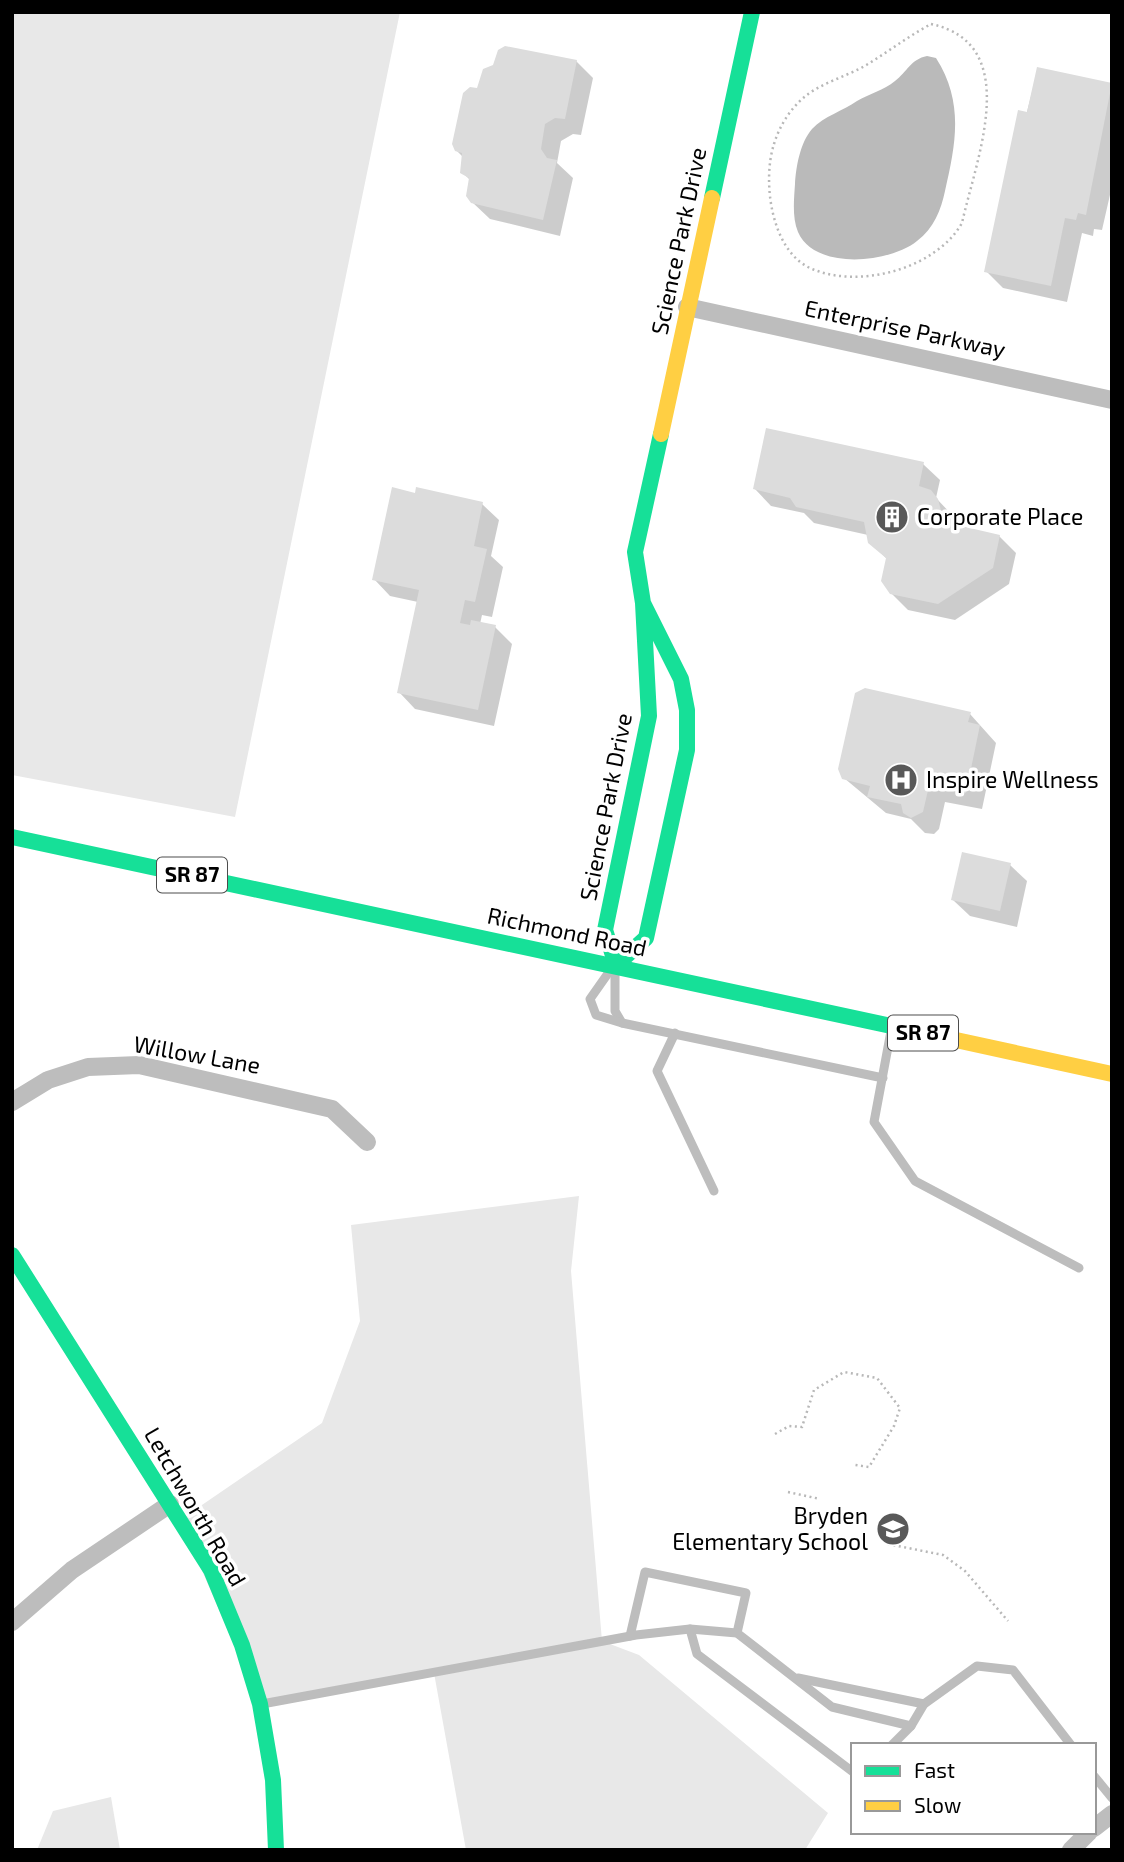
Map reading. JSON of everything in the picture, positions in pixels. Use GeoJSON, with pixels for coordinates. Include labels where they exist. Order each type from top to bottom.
{"type":"FeatureCollection","features":[{"type":"Feature","properties":{"kind":"street","name":"Science Park Drive"},"geometry":{"type":"LineString","coordinates":[[643,603],[681,679],[687,709],[687,750],[646,938],[616,965],[605,930],[649,716],[643,603],[635,552],[752,12]]}},
{"type":"Feature","properties":{"kind":"street","name":"Enterprise Parkway"},"geometry":{"type":"LineString","coordinates":[[687,307],[1112,400]]}},
{"type":"Feature","properties":{"kind":"street","name":"Richmond Road"},"geometry":{"type":"LineString","coordinates":[[12,837],[1112,1074]]}},
{"type":"Feature","properties":{"kind":"street","name":"Willow Lane"},"geometry":{"type":"LineString","coordinates":[[12,1102],[47,1080],[88,1067],[139,1065],[332,1109],[367,1142]]}},
{"type":"Feature","properties":{"kind":"street","name":"Letchworth Road"},"geometry":{"type":"LineString","coordinates":[[12,1255],[211,1570],[242,1645],[260,1704],[273,1780],[276,1850]]}},
{"type":"Feature","properties":{"kind":"street"},"geometry":{"type":"LineString","coordinates":[[12,1622],[72,1570],[170,1504]]}},
{"type":"Feature","properties":{"kind":"street"},"geometry":{"type":"LineString","coordinates":[[1096,1826],[1112,1814]]}},
{"type":"Feature","properties":{"kind":"street"},"geometry":{"type":"LineString","coordinates":[[1071,1850],[1087,1834]]}},
{"type":"Feature","properties":{"kind":"lane"},"geometry":{"type":"LineString","coordinates":[[616,965],[590,999],[596,1014],[622,1023],[883,1078]]}},
{"type":"Feature","properties":{"kind":"lane"},"geometry":{"type":"LineString","coordinates":[[616,965],[615,1011],[622,1023]]}},
{"type":"Feature","properties":{"kind":"lane"},"geometry":{"type":"LineString","coordinates":[[892,1026],[874,1122],[915,1181],[1079,1268]]}},
{"type":"Feature","properties":{"kind":"lane"},"geometry":{"type":"LineString","coordinates":[[675,1033],[657,1071],[714,1191]]}},
{"type":"Feature","properties":{"kind":"lane"},"geometry":{"type":"LineString","coordinates":[[630,1636],[645,1572],[746,1594],[737,1633]]}},
{"type":"Feature","properties":{"kind":"lane"},"geometry":{"type":"LineString","coordinates":[[260,1704],[630,1636],[691,1629],[737,1633],[832,1707],[911,1726]]}},
{"type":"Feature","properties":{"kind":"lane"},"geometry":{"type":"LineString","coordinates":[[691,1629],[697,1654],[851,1770]]}},
{"type":"Feature","properties":{"kind":"lane"},"geometry":{"type":"LineString","coordinates":[[894,1743],[911,1726],[923,1704],[978,1666],[1013,1670],[1069,1743]]}},
{"type":"Feature","properties":{"kind":"lane"},"geometry":{"type":"LineString","coordinates":[[796,1677],[923,1704]]}},
{"type":"Feature","properties":{"kind":"lane"},"geometry":{"type":"LineString","coordinates":[[1096,1778],[1112,1798]]}},
{"type":"Feature","properties":{"kind":"path"},"geometry":{"type":"LineString","coordinates":[[931,24],[961,33],[976,49],[985,72],[989,100],[962,223],[954,237],[927,256],[901,268],[878,274],[855,278],[809,268],[790,253],[779,232],[769,184],[774,144],[785,119],[803,99],[818,88],[867,65],[931,24]]}},
{"type":"Feature","properties":{"kind":"path"},"geometry":{"type":"LineString","coordinates":[[775,1434],[789,1426],[802,1427],[814,1390],[844,1372],[877,1378],[900,1408],[894,1426],[870,1467],[855,1465]]}},
{"type":"Feature","properties":{"kind":"path"},"geometry":{"type":"LineString","coordinates":[[788,1492],[820,1499]]}},
{"type":"Feature","properties":{"kind":"path"},"geometry":{"type":"LineString","coordinates":[[888,1544],[943,1555],[965,1571],[1008,1621]]}},
{"type":"Feature","properties":{"kind":"shaded area"},"geometry":{"type":"Polygon","coordinates":[[[12,12],[400,12],[235,817],[12,775],[12,12]]]}},
{"type":"Feature","properties":{"kind":"shaded area"},"geometry":{"type":"Polygon","coordinates":[[[927,56],[936,58],[945,74],[951,91],[955,123],[949,173],[936,218],[917,241],[905,249],[889,254],[854,259],[836,258],[820,253],[807,244],[798,232],[794,215],[798,163],[808,135],[822,121],[891,84],[913,63],[927,56]]]}},
{"type":"Feature","properties":{"kind":"shaded area"},"geometry":{"type":"Polygon","coordinates":[[[579,1196],[571,1271],[602,1641],[639,1655],[828,1813],[805,1850],[466,1850],[434,1673],[260,1704],[180,1520],[322,1423],[360,1321],[351,1225],[579,1196]]]}},
{"type":"Feature","properties":{"kind":"shaded area"},"geometry":{"type":"Polygon","coordinates":[[[111,1797],[120,1850],[37,1850],[53,1811],[111,1797]]]}},
{"type":"Feature","properties":{"kind":"building"},"geometry":{"type":"Polygon","coordinates":[[[505,46],[577,60],[565,119],[555,118],[545,124],[541,149],[547,158],[557,160],[543,220],[471,203],[466,196],[469,178],[460,173],[462,153],[455,151],[452,144],[463,93],[470,87],[477,88],[483,69],[493,65],[498,50],[505,46]]]}},
{"type":"Feature","properties":{"kind":"building"},"geometry":{"type":"Polygon","coordinates":[[[1037,67],[1112,83],[1086,215],[1078,213],[1076,220],[1065,218],[1051,286],[984,272],[1018,110],[1027,112],[1037,67]]]}},
{"type":"Feature","properties":{"kind":"building","name":"Corporate Place"},"geometry":{"type":"Polygon","coordinates":[[[766,428],[924,462],[919,486],[931,490],[938,499],[944,522],[1000,535],[993,568],[938,604],[890,594],[881,581],[886,558],[868,543],[864,522],[796,507],[790,498],[753,489],[766,428]]]}},
{"type":"Feature","properties":{"kind":"building"},"geometry":{"type":"Polygon","coordinates":[[[392,487],[415,493],[416,487],[483,502],[474,546],[487,549],[475,602],[465,600],[460,623],[470,625],[471,620],[496,625],[478,710],[397,693],[419,590],[372,580],[392,487]]]}},
{"type":"Feature","properties":{"kind":"building"},"geometry":{"type":"Polygon","coordinates":[[[865,688],[971,712],[968,722],[980,725],[966,793],[929,786],[923,812],[911,818],[903,813],[901,804],[867,797],[870,786],[842,779],[838,769],[855,693],[865,688]]]}},
{"type":"Feature","properties":{"kind":"building"},"geometry":{"type":"Polygon","coordinates":[[[962,852],[1011,863],[1000,911],[951,900],[962,852]]]}},
{"type":"Feature","properties":{"kind":"traffic: fast"},"geometry":{"type":"LineString","coordinates":[[712,198],[752,12]]}},
{"type":"Feature","properties":{"kind":"traffic: fast"},"geometry":{"type":"LineString","coordinates":[[643,603],[681,679],[687,710],[687,750],[646,938],[616,965],[605,930],[649,716],[643,603],[635,552],[661,434]]}},
{"type":"Feature","properties":{"kind":"traffic: fast"},"geometry":{"type":"LineString","coordinates":[[12,837],[933,1035]]}},
{"type":"Feature","properties":{"kind":"traffic: fast"},"geometry":{"type":"LineString","coordinates":[[12,1255],[211,1570],[242,1645],[260,1704],[273,1780],[276,1850]]}},
{"type":"Feature","properties":{"kind":"traffic: slow"},"geometry":{"type":"LineString","coordinates":[[661,434],[712,198]]}},
{"type":"Feature","properties":{"kind":"traffic: slow"},"geometry":{"type":"LineString","coordinates":[[933,1035],[1112,1074]]}},
{"type":"Feature","properties":{"kind":"place","name":"Corporate Place"},"geometry":{"type":"Point","coordinates":[892,517]}},
{"type":"Feature","properties":{"kind":"place","name":"Inspire Wellness"},"geometry":{"type":"Point","coordinates":[901,780]}},
{"type":"Feature","properties":{"kind":"place","name":"Bryden Elementary School"},"geometry":{"type":"Point","coordinates":[893,1529]}}]}
